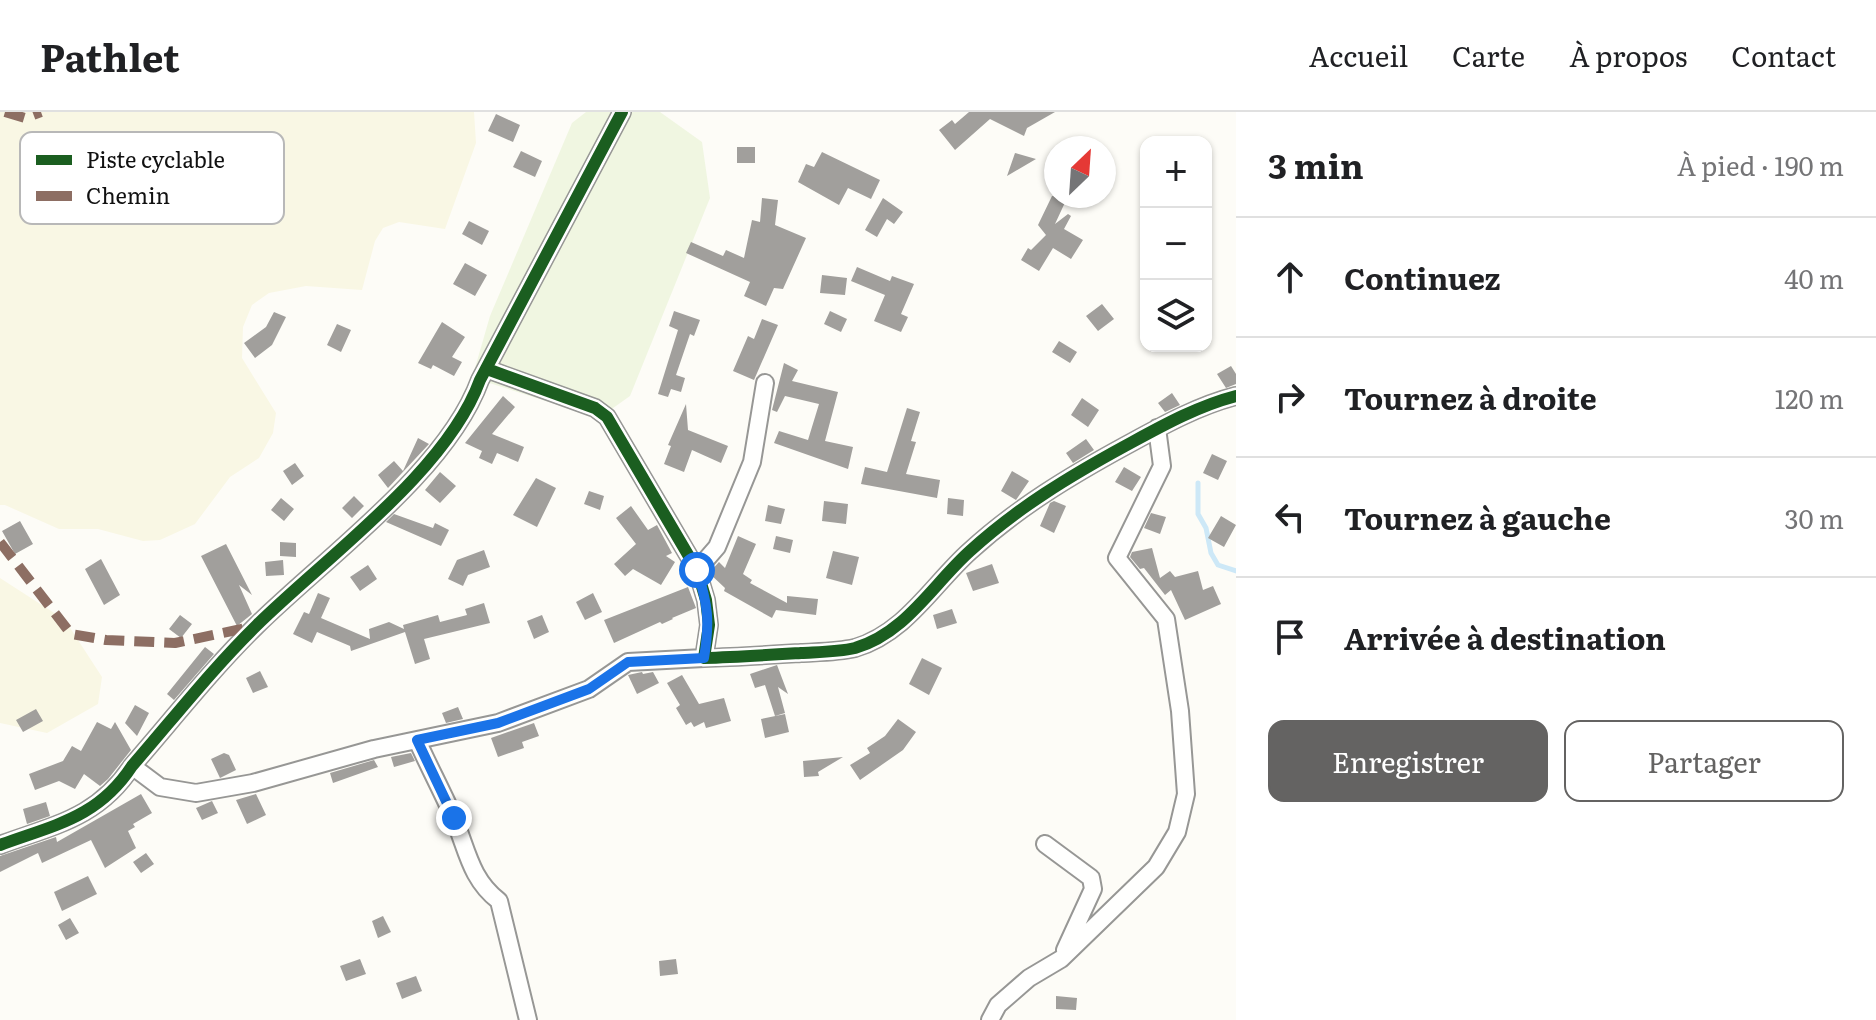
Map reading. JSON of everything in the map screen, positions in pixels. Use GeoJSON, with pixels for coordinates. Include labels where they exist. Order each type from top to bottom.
{"type":"FeatureCollection","features":[{"type":"Feature","properties":{"kind":"street"},"geometry":{"type":"LineString","coordinates":[[0,845],[75,817],[102,803],[255,627],[388,505],[426,464],[473,401],[622,112]]}},
{"type":"Feature","properties":{"kind":"street"},"geometry":{"type":"LineString","coordinates":[[487,369],[595,408],[607,417],[697,570],[709,625],[704,658]]}},
{"type":"Feature","properties":{"kind":"street"},"geometry":{"type":"LineString","coordinates":[[697,570],[717,547],[752,462],[765,383]]}},
{"type":"Feature","properties":{"kind":"street"},"geometry":{"type":"LineString","coordinates":[[132,766],[160,787],[196,793],[253,783],[374,749],[498,723],[589,689],[628,662],[827,652],[857,647],[886,631],[922,604],[966,554],[1028,503],[1157,428],[1236,396]]}},
{"type":"Feature","properties":{"kind":"street"},"geometry":{"type":"LineString","coordinates":[[990,1020],[998,1005],[1029,978],[1061,959],[1156,867],[1177,832],[1186,794],[1180,711],[1166,619],[1117,558],[1162,466],[1157,428]]}},
{"type":"Feature","properties":{"kind":"street"},"geometry":{"type":"LineString","coordinates":[[417,740],[454,818],[466,855],[485,890],[499,901],[528,1020]]}},
{"type":"Feature","properties":{"kind":"street"},"geometry":{"type":"LineString","coordinates":[[1045,844],[1091,878],[1093,889],[1061,959]]}},
{"type":"Feature","properties":{"kind":"shaded area"},"geometry":{"type":"Polygon","coordinates":[[[0,112],[474,112],[476,143],[445,229],[399,222],[383,228],[375,241],[362,290],[306,286],[269,293],[252,305],[243,327],[242,358],[276,413],[273,433],[259,458],[230,477],[195,524],[160,540],[143,541],[98,529],[59,529],[0,505],[0,112]]]}},
{"type":"Feature","properties":{"kind":"shaded area"},"geometry":{"type":"Polygon","coordinates":[[[0,578],[65,620],[102,677],[98,704],[47,733],[0,723],[0,578]]]}},
{"type":"Feature","properties":{"kind":"green space"},"geometry":{"type":"Polygon","coordinates":[[[586,112],[660,112],[702,142],[710,198],[630,396],[599,418],[480,380],[473,375],[490,316],[572,123],[586,112]]]}},
{"type":"Feature","properties":{"kind":"building"},"geometry":{"type":"Polygon","coordinates":[[[969,112],[1055,112],[1027,128],[1024,136],[990,119],[955,150],[939,130],[952,120],[955,124],[969,112]]]}},
{"type":"Feature","properties":{"kind":"building"},"geometry":{"type":"Polygon","coordinates":[[[496,114],[520,125],[513,142],[488,131],[496,114]]]}},
{"type":"Feature","properties":{"kind":"building"},"geometry":{"type":"Polygon","coordinates":[[[737,147],[755,147],[755,163],[737,163],[737,147]]]}},
{"type":"Feature","properties":{"kind":"building"},"geometry":{"type":"Polygon","coordinates":[[[521,151],[542,161],[535,177],[513,167],[521,151]]]}},
{"type":"Feature","properties":{"kind":"building"},"geometry":{"type":"Polygon","coordinates":[[[822,152],[880,180],[871,199],[848,188],[839,205],[798,182],[806,164],[814,167],[822,152]]]}},
{"type":"Feature","properties":{"kind":"building"},"geometry":{"type":"Polygon","coordinates":[[[1015,153],[1036,159],[1007,176],[1015,153]]]}},
{"type":"Feature","properties":{"kind":"building"},"geometry":{"type":"Polygon","coordinates":[[[762,198],[778,200],[775,225],[806,238],[783,289],[774,288],[766,306],[744,296],[750,282],[686,253],[691,242],[723,256],[726,250],[744,258],[752,220],[760,222],[762,198]]]}},
{"type":"Feature","properties":{"kind":"building"},"geometry":{"type":"Polygon","coordinates":[[[883,198],[903,212],[894,224],[887,219],[877,237],[865,230],[883,198]]]}},
{"type":"Feature","properties":{"kind":"building"},"geometry":{"type":"Polygon","coordinates":[[[1046,208],[1062,208],[1055,224],[1068,214],[1071,216],[1064,229],[1083,240],[1071,259],[1053,248],[1039,271],[1021,260],[1028,248],[1031,250],[1046,235],[1038,225],[1046,208]]]}},
{"type":"Feature","properties":{"kind":"building"},"geometry":{"type":"Polygon","coordinates":[[[469,221],[489,231],[482,245],[462,234],[469,221]]]}},
{"type":"Feature","properties":{"kind":"building"},"geometry":{"type":"Polygon","coordinates":[[[465,263],[487,275],[475,296],[453,284],[465,263]]]}},
{"type":"Feature","properties":{"kind":"building"},"geometry":{"type":"Polygon","coordinates":[[[857,267],[890,281],[892,276],[914,284],[901,314],[908,317],[901,332],[874,321],[885,295],[851,281],[857,267]]]}},
{"type":"Feature","properties":{"kind":"building"},"geometry":{"type":"Polygon","coordinates":[[[822,275],[847,278],[845,295],[820,293],[822,275]]]}},
{"type":"Feature","properties":{"kind":"building"},"geometry":{"type":"Polygon","coordinates":[[[1102,304],[1114,319],[1098,331],[1086,316],[1102,304]]]}},
{"type":"Feature","properties":{"kind":"building"},"geometry":{"type":"Polygon","coordinates":[[[674,311],[700,320],[694,336],[690,334],[676,375],[685,378],[681,392],[671,389],[668,397],[658,394],[678,330],[669,326],[674,311]]]}},
{"type":"Feature","properties":{"kind":"building"},"geometry":{"type":"Polygon","coordinates":[[[830,311],[847,319],[841,332],[824,324],[830,311]]]}},
{"type":"Feature","properties":{"kind":"building"},"geometry":{"type":"Polygon","coordinates":[[[274,312],[286,317],[272,345],[255,358],[244,343],[266,327],[274,312]]]}},
{"type":"Feature","properties":{"kind":"building"},"geometry":{"type":"Polygon","coordinates":[[[762,319],[778,325],[754,380],[733,371],[748,336],[754,339],[762,319]]]}},
{"type":"Feature","properties":{"kind":"building"},"geometry":{"type":"Polygon","coordinates":[[[442,322],[465,337],[452,357],[462,362],[454,376],[433,365],[431,369],[418,363],[442,322]]]}},
{"type":"Feature","properties":{"kind":"building"},"geometry":{"type":"Polygon","coordinates":[[[337,324],[351,330],[341,352],[327,345],[337,324]]]}},
{"type":"Feature","properties":{"kind":"building"},"geometry":{"type":"Polygon","coordinates":[[[1059,341],[1077,352],[1070,363],[1052,352],[1059,341]]]}},
{"type":"Feature","properties":{"kind":"building"},"geometry":{"type":"Polygon","coordinates":[[[784,363],[798,370],[792,381],[838,392],[825,441],[853,447],[848,469],[774,443],[779,431],[808,440],[819,404],[785,396],[777,412],[772,410],[784,363]]]}},
{"type":"Feature","properties":{"kind":"building"},"geometry":{"type":"Polygon","coordinates":[[[1231,366],[1236,374],[1236,384],[1226,388],[1217,374],[1231,366]]]}},
{"type":"Feature","properties":{"kind":"building"},"geometry":{"type":"Polygon","coordinates":[[[1172,393],[1180,405],[1165,412],[1158,403],[1172,393]]]}},
{"type":"Feature","properties":{"kind":"building"},"geometry":{"type":"Polygon","coordinates":[[[503,396],[515,407],[492,434],[524,447],[518,462],[497,453],[492,464],[479,458],[482,451],[465,443],[503,396]]]}},
{"type":"Feature","properties":{"kind":"building"},"geometry":{"type":"Polygon","coordinates":[[[1082,398],[1099,410],[1088,427],[1071,415],[1082,398]]]}},
{"type":"Feature","properties":{"kind":"building"},"geometry":{"type":"Polygon","coordinates":[[[686,404],[688,430],[728,446],[721,463],[692,450],[684,472],[664,464],[671,446],[668,445],[686,404]]]}},
{"type":"Feature","properties":{"kind":"building"},"geometry":{"type":"Polygon","coordinates":[[[907,408],[920,412],[911,441],[916,442],[906,474],[940,480],[937,498],[861,484],[865,467],[887,472],[907,408]]]}},
{"type":"Feature","properties":{"kind":"building"},"geometry":{"type":"Polygon","coordinates":[[[418,438],[429,444],[388,488],[378,475],[394,461],[403,471],[418,438]]]}},
{"type":"Feature","properties":{"kind":"building"},"geometry":{"type":"Polygon","coordinates":[[[1086,439],[1094,450],[1073,463],[1066,453],[1086,439]]]}},
{"type":"Feature","properties":{"kind":"building"},"geometry":{"type":"Polygon","coordinates":[[[1212,454],[1227,461],[1218,480],[1203,473],[1212,454]]]}},
{"type":"Feature","properties":{"kind":"building"},"geometry":{"type":"Polygon","coordinates":[[[295,463],[304,476],[292,485],[283,471],[295,463]]]}},
{"type":"Feature","properties":{"kind":"building"},"geometry":{"type":"Polygon","coordinates":[[[1124,467],[1141,477],[1132,491],[1115,482],[1124,467]]]}},
{"type":"Feature","properties":{"kind":"building"},"geometry":{"type":"Polygon","coordinates":[[[1012,471],[1029,481],[1016,500],[1001,491],[1012,471]]]}},
{"type":"Feature","properties":{"kind":"building"},"geometry":{"type":"Polygon","coordinates":[[[440,472],[456,486],[440,503],[425,490],[440,472]]]}},
{"type":"Feature","properties":{"kind":"building"},"geometry":{"type":"Polygon","coordinates":[[[536,478],[556,488],[537,527],[513,515],[536,478]]]}},
{"type":"Feature","properties":{"kind":"building"},"geometry":{"type":"Polygon","coordinates":[[[589,491],[604,496],[600,510],[584,504],[589,491]]]}},
{"type":"Feature","properties":{"kind":"building"},"geometry":{"type":"Polygon","coordinates":[[[354,496],[364,506],[352,518],[342,508],[354,496]]]}},
{"type":"Feature","properties":{"kind":"building"},"geometry":{"type":"Polygon","coordinates":[[[281,498],[294,509],[284,521],[271,510],[281,498]]]}},
{"type":"Feature","properties":{"kind":"building"},"geometry":{"type":"Polygon","coordinates":[[[948,498],[964,500],[963,516],[947,514],[948,498]]]}},
{"type":"Feature","properties":{"kind":"building"},"geometry":{"type":"Polygon","coordinates":[[[824,501],[848,504],[846,524],[822,521],[824,501]]]}},
{"type":"Feature","properties":{"kind":"building"},"geometry":{"type":"Polygon","coordinates":[[[1054,501],[1066,506],[1054,533],[1040,526],[1050,503],[1054,501]]]}},
{"type":"Feature","properties":{"kind":"building"},"geometry":{"type":"Polygon","coordinates":[[[768,505],[785,509],[781,524],[765,521],[768,505]]]}},
{"type":"Feature","properties":{"kind":"building"},"geometry":{"type":"Polygon","coordinates":[[[631,506],[648,530],[657,525],[672,553],[666,556],[675,562],[661,585],[633,569],[625,576],[614,564],[636,544],[616,518],[631,506]]]}},
{"type":"Feature","properties":{"kind":"building"},"geometry":{"type":"Polygon","coordinates":[[[1151,513],[1166,517],[1160,534],[1144,528],[1151,513]]]}},
{"type":"Feature","properties":{"kind":"building"},"geometry":{"type":"Polygon","coordinates":[[[394,514],[433,528],[435,523],[449,530],[441,546],[386,522],[394,514]]]}},
{"type":"Feature","properties":{"kind":"building"},"geometry":{"type":"Polygon","coordinates":[[[1221,516],[1236,525],[1224,547],[1208,538],[1221,516]]]}},
{"type":"Feature","properties":{"kind":"building"},"geometry":{"type":"Polygon","coordinates":[[[20,521],[33,544],[15,554],[2,531],[20,521]]]}},
{"type":"Feature","properties":{"kind":"building"},"geometry":{"type":"Polygon","coordinates":[[[738,536],[756,544],[743,574],[752,580],[750,583],[787,603],[787,596],[818,599],[816,615],[776,610],[772,618],[724,591],[725,588],[709,573],[719,562],[725,568],[738,536]]]}},
{"type":"Feature","properties":{"kind":"building"},"geometry":{"type":"Polygon","coordinates":[[[776,536],[793,540],[790,553],[773,549],[776,536]]]}},
{"type":"Feature","properties":{"kind":"building"},"geometry":{"type":"Polygon","coordinates":[[[280,542],[296,543],[296,557],[280,556],[280,542]]]}},
{"type":"Feature","properties":{"kind":"building"},"geometry":{"type":"Polygon","coordinates":[[[226,544],[252,595],[239,585],[252,614],[237,626],[201,556],[226,544]]]}},
{"type":"Feature","properties":{"kind":"building"},"geometry":{"type":"Polygon","coordinates":[[[1152,548],[1160,578],[1170,571],[1175,577],[1198,571],[1203,590],[1213,586],[1221,604],[1185,620],[1171,590],[1165,595],[1144,568],[1140,569],[1130,557],[1132,552],[1152,548]]]}},
{"type":"Feature","properties":{"kind":"building"},"geometry":{"type":"Polygon","coordinates":[[[484,550],[490,567],[468,575],[463,586],[448,579],[457,560],[484,550]]]}},
{"type":"Feature","properties":{"kind":"building"},"geometry":{"type":"Polygon","coordinates":[[[833,551],[859,557],[852,585],[826,578],[833,551]]]}},
{"type":"Feature","properties":{"kind":"building"},"geometry":{"type":"Polygon","coordinates":[[[101,559],[120,595],[104,605],[85,569],[101,559]]]}},
{"type":"Feature","properties":{"kind":"building"},"geometry":{"type":"Polygon","coordinates":[[[283,560],[284,575],[266,576],[265,562],[283,560]]]}},
{"type":"Feature","properties":{"kind":"building"},"geometry":{"type":"Polygon","coordinates":[[[992,564],[999,583],[973,591],[966,573],[992,564]]]}},
{"type":"Feature","properties":{"kind":"building"},"geometry":{"type":"Polygon","coordinates":[[[368,565],[377,579],[360,591],[350,577],[368,565]]]}},
{"type":"Feature","properties":{"kind":"building"},"geometry":{"type":"Polygon","coordinates":[[[688,587],[696,608],[614,643],[604,620],[688,587]]]}},
{"type":"Feature","properties":{"kind":"building"},"geometry":{"type":"Polygon","coordinates":[[[318,593],[330,598],[321,618],[370,639],[369,629],[389,622],[404,629],[403,625],[438,615],[440,622],[467,615],[465,609],[484,603],[490,623],[424,639],[430,659],[415,664],[405,632],[351,651],[350,646],[317,632],[312,643],[293,634],[304,612],[309,614],[318,593]]]}},
{"type":"Feature","properties":{"kind":"building"},"geometry":{"type":"Polygon","coordinates":[[[593,593],[602,612],[585,620],[576,602],[593,593]]]}},
{"type":"Feature","properties":{"kind":"building"},"geometry":{"type":"Polygon","coordinates":[[[952,609],[957,623],[937,629],[933,615],[952,609]]]}},
{"type":"Feature","properties":{"kind":"building"},"geometry":{"type":"Polygon","coordinates":[[[180,615],[192,624],[181,638],[169,629],[180,615]]]}},
{"type":"Feature","properties":{"kind":"building"},"geometry":{"type":"Polygon","coordinates":[[[542,615],[549,632],[534,639],[527,621],[542,615]]]}},
{"type":"Feature","properties":{"kind":"building"},"geometry":{"type":"Polygon","coordinates":[[[205,647],[214,654],[174,700],[167,694],[205,647]]]}},
{"type":"Feature","properties":{"kind":"building"},"geometry":{"type":"Polygon","coordinates":[[[922,658],[942,668],[929,695],[909,684],[922,658]]]}},
{"type":"Feature","properties":{"kind":"building"},"geometry":{"type":"Polygon","coordinates":[[[777,665],[788,694],[778,687],[785,713],[775,716],[765,685],[755,688],[750,674],[777,665]]]}},
{"type":"Feature","properties":{"kind":"building"},"geometry":{"type":"Polygon","coordinates":[[[260,671],[268,687],[253,693],[246,678],[260,671]]]}},
{"type":"Feature","properties":{"kind":"building"},"geometry":{"type":"Polygon","coordinates":[[[653,672],[659,683],[637,694],[628,675],[653,672]]]}},
{"type":"Feature","properties":{"kind":"building"},"geometry":{"type":"Polygon","coordinates":[[[682,675],[699,704],[724,698],[731,721],[706,728],[704,722],[694,727],[691,722],[686,725],[676,708],[680,705],[667,683],[682,675]]]}},
{"type":"Feature","properties":{"kind":"building"},"geometry":{"type":"Polygon","coordinates":[[[135,705],[149,713],[137,736],[125,723],[135,705]]]}},
{"type":"Feature","properties":{"kind":"building"},"geometry":{"type":"Polygon","coordinates":[[[458,707],[463,719],[446,723],[442,713],[458,707]]]}},
{"type":"Feature","properties":{"kind":"building"},"geometry":{"type":"Polygon","coordinates":[[[36,709],[43,721],[23,732],[16,720],[36,709]]]}},
{"type":"Feature","properties":{"kind":"building"},"geometry":{"type":"Polygon","coordinates":[[[785,714],[789,732],[765,738],[761,719],[785,714]]]}},
{"type":"Feature","properties":{"kind":"building"},"geometry":{"type":"Polygon","coordinates":[[[898,719],[916,732],[903,750],[860,780],[850,765],[870,753],[867,748],[885,736],[898,719]]]}},
{"type":"Feature","properties":{"kind":"building"},"geometry":{"type":"Polygon","coordinates":[[[97,722],[111,729],[115,722],[131,750],[108,779],[100,786],[84,774],[75,789],[59,781],[35,790],[29,774],[63,761],[72,746],[81,751],[97,722]]]}},
{"type":"Feature","properties":{"kind":"building"},"geometry":{"type":"Polygon","coordinates":[[[534,723],[539,736],[522,742],[524,748],[498,757],[491,738],[534,723]]]}},
{"type":"Feature","properties":{"kind":"building"},"geometry":{"type":"Polygon","coordinates":[[[224,753],[229,755],[236,770],[220,778],[211,759],[224,753]]]}},
{"type":"Feature","properties":{"kind":"building"},"geometry":{"type":"Polygon","coordinates":[[[411,753],[415,761],[394,767],[391,757],[411,753]]]}},
{"type":"Feature","properties":{"kind":"building"},"geometry":{"type":"Polygon","coordinates":[[[843,757],[818,772],[819,776],[804,777],[803,761],[843,757]]]}},
{"type":"Feature","properties":{"kind":"building"},"geometry":{"type":"Polygon","coordinates":[[[374,760],[378,767],[333,783],[330,773],[374,760]]]}},
{"type":"Feature","properties":{"kind":"building"},"geometry":{"type":"Polygon","coordinates":[[[141,794],[152,813],[133,824],[135,827],[128,831],[136,848],[105,868],[91,840],[42,863],[38,853],[0,872],[0,856],[56,837],[57,842],[141,794]]]}},
{"type":"Feature","properties":{"kind":"building"},"geometry":{"type":"Polygon","coordinates":[[[256,794],[266,815],[247,824],[236,800],[256,794]]]}},
{"type":"Feature","properties":{"kind":"building"},"geometry":{"type":"Polygon","coordinates":[[[212,801],[218,813],[202,820],[196,808],[212,801]]]}},
{"type":"Feature","properties":{"kind":"building"},"geometry":{"type":"Polygon","coordinates":[[[46,802],[50,816],[27,824],[23,809],[46,802]]]}},
{"type":"Feature","properties":{"kind":"building"},"geometry":{"type":"Polygon","coordinates":[[[146,853],[154,864],[141,873],[133,862],[146,853]]]}},
{"type":"Feature","properties":{"kind":"building"},"geometry":{"type":"Polygon","coordinates":[[[88,876],[97,894],[62,911],[54,892],[88,876]]]}},
{"type":"Feature","properties":{"kind":"building"},"geometry":{"type":"Polygon","coordinates":[[[383,916],[391,932],[378,938],[372,921],[383,916]]]}},
{"type":"Feature","properties":{"kind":"building"},"geometry":{"type":"Polygon","coordinates":[[[70,918],[79,933],[66,940],[58,925],[70,918]]]}},
{"type":"Feature","properties":{"kind":"building"},"geometry":{"type":"Polygon","coordinates":[[[360,959],[366,974],[346,981],[340,966],[360,959]]]}},
{"type":"Feature","properties":{"kind":"building"},"geometry":{"type":"Polygon","coordinates":[[[676,959],[678,974],[660,976],[659,961],[676,959]]]}},
{"type":"Feature","properties":{"kind":"building"},"geometry":{"type":"Polygon","coordinates":[[[416,976],[422,991],[402,999],[396,983],[416,976]]]}},
{"type":"Feature","properties":{"kind":"building"},"geometry":{"type":"Polygon","coordinates":[[[1056,996],[1077,998],[1076,1010],[1056,1009],[1056,996]]]}},
{"type":"Feature","properties":{"kind":"waterway"},"geometry":{"type":"LineString","coordinates":[[1198,483],[1198,514],[1206,528],[1211,553],[1218,565],[1236,571]]}},
{"type":"Feature","properties":{"kind":"marked path"},"geometry":{"type":"LineString","coordinates":[[5,112],[25,118],[41,112]]}},
{"type":"Feature","properties":{"kind":"marked path"},"geometry":{"type":"LineString","coordinates":[[0,542],[71,634],[106,640],[175,643],[251,627]]}},
{"type":"Feature","properties":{"kind":"cycle path"},"geometry":{"type":"LineString","coordinates":[[0,845],[74,818],[105,797],[240,642],[413,480],[464,414],[622,112]]}},
{"type":"Feature","properties":{"kind":"cycle path"},"geometry":{"type":"LineString","coordinates":[[487,369],[595,408],[607,417],[697,570],[709,625],[704,658],[835,651],[873,641],[904,619],[988,535],[1044,494],[1165,424],[1236,396]]}},
{"type":"Feature","properties":{"kind":"route"},"geometry":{"type":"LineString","coordinates":[[454,818],[417,740],[498,723],[589,689],[628,662],[704,658],[709,625],[697,570]]}}]}
